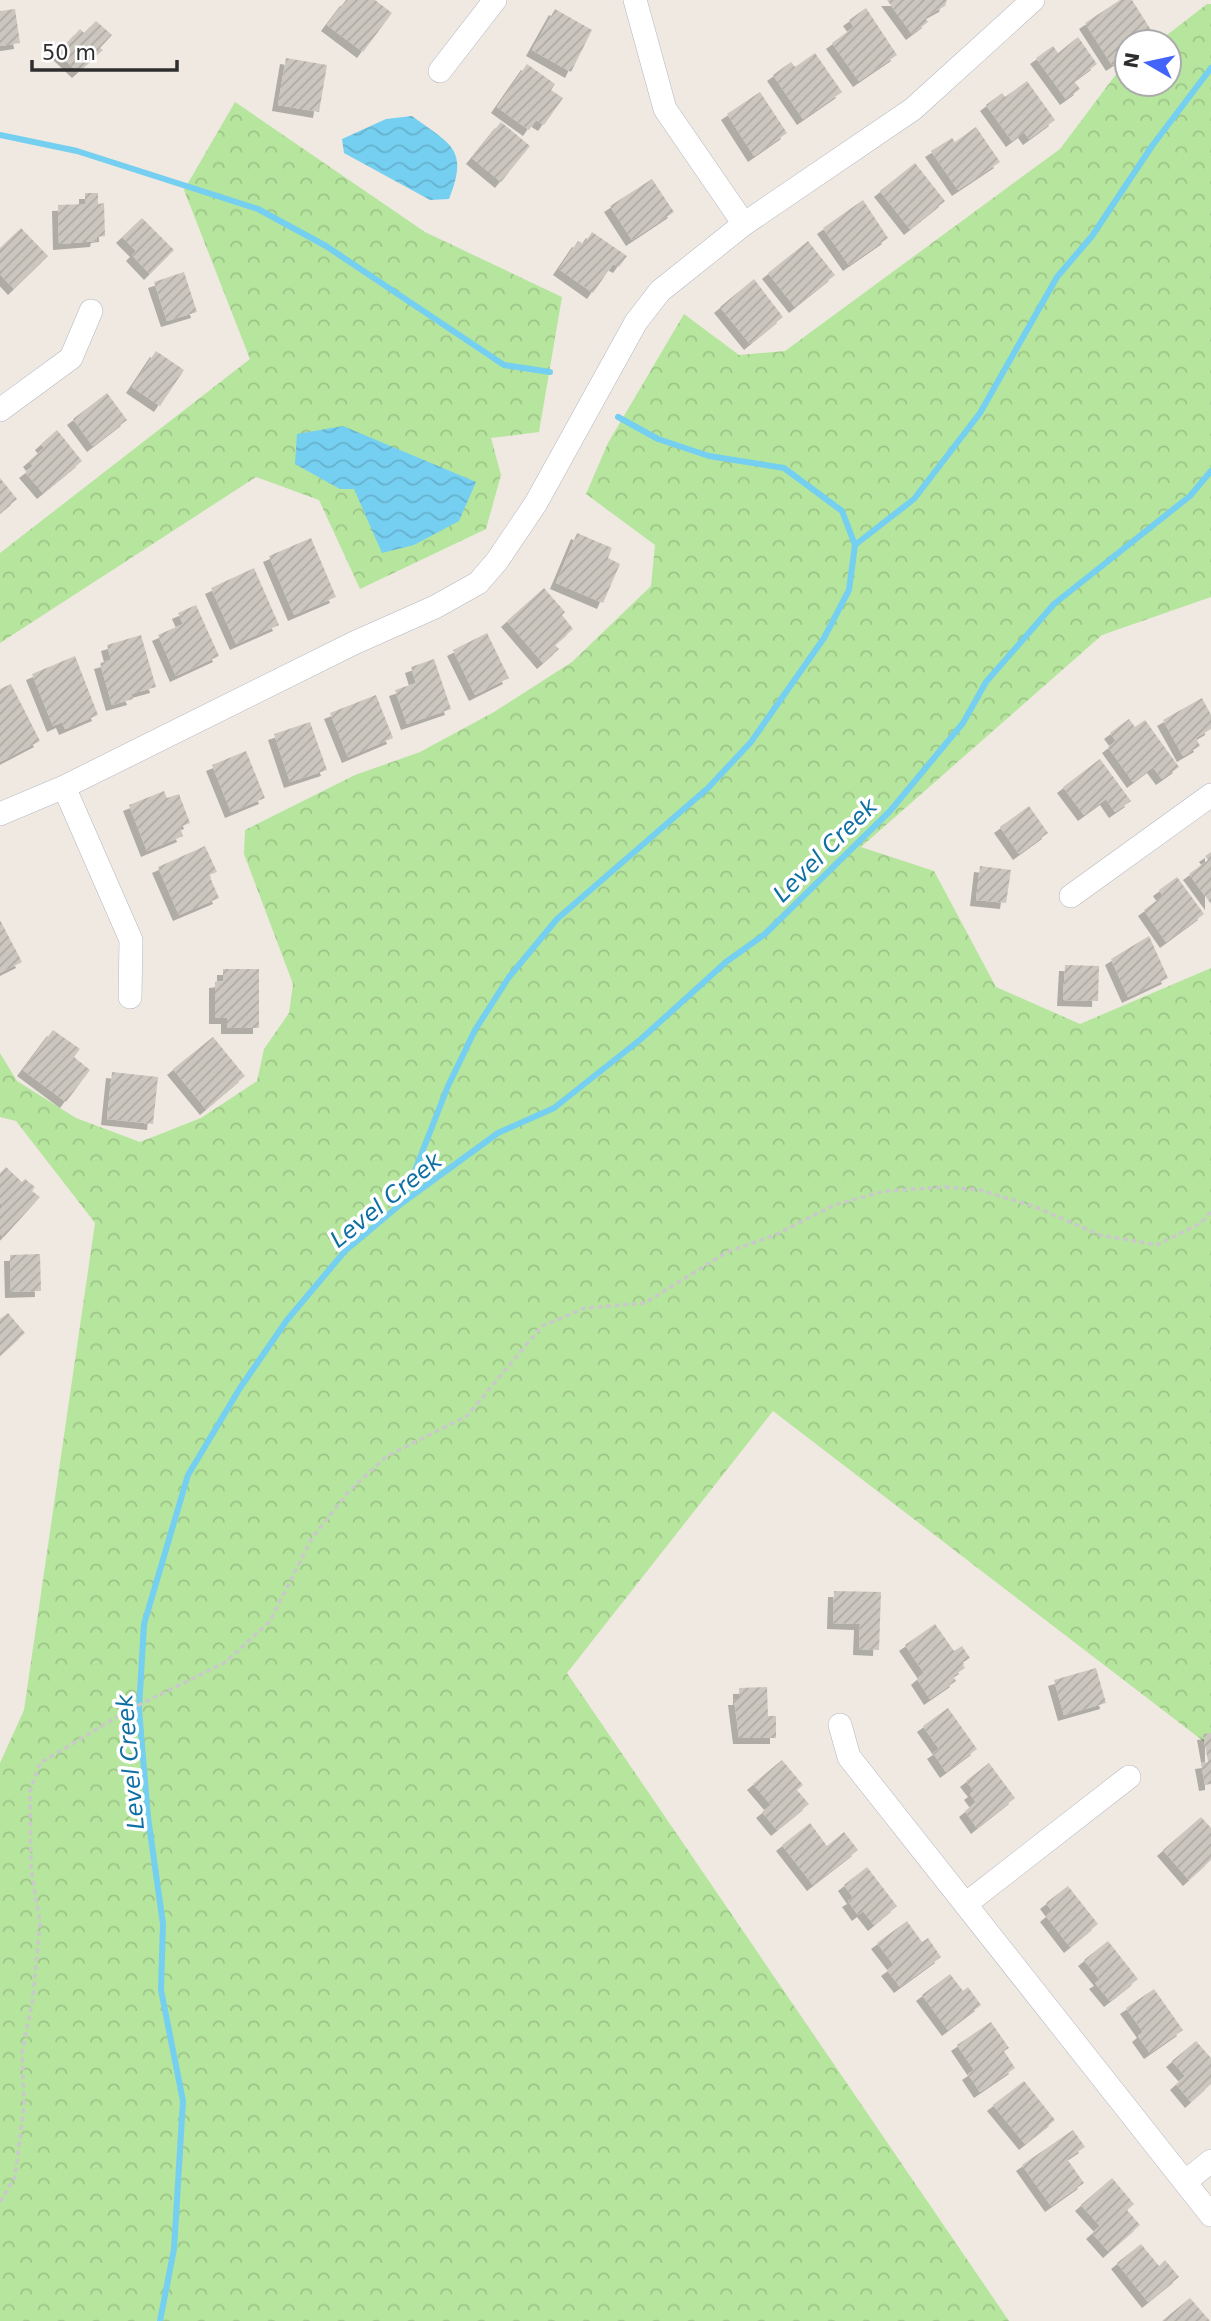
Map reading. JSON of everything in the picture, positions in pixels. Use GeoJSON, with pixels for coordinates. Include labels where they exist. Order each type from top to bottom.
{"type":"FeatureCollection","features":[{"type":"Feature","properties":{"kind":"street"},"geometry":{"type":"LineString","coordinates":[[440,71],[495,0]]}},
{"type":"Feature","properties":{"kind":"street"},"geometry":{"type":"LineString","coordinates":[[635,0],[666,109],[744,224]]}},
{"type":"Feature","properties":{"kind":"street"},"geometry":{"type":"LineString","coordinates":[[0,814],[64,786],[272,682],[435,607],[478,583],[497,561],[536,503],[636,322],[660,291],[744,224],[912,109],[1033,0]]}},
{"type":"Feature","properties":{"kind":"street"},"geometry":{"type":"LineString","coordinates":[[0,410],[71,358],[91,312]]}},
{"type":"Feature","properties":{"kind":"street"},"geometry":{"type":"LineString","coordinates":[[64,786],[131,940],[130,997]]}},
{"type":"Feature","properties":{"kind":"street"},"geometry":{"type":"LineString","coordinates":[[1071,895],[1211,795]]}},
{"type":"Feature","properties":{"kind":"street"},"geometry":{"type":"LineString","coordinates":[[840,1724],[849,1757],[1211,2215]]}},
{"type":"Feature","properties":{"kind":"street"},"geometry":{"type":"LineString","coordinates":[[967,1903],[1129,1777]]}},
{"type":"Feature","properties":{"kind":"street"},"geometry":{"type":"LineString","coordinates":[[1185,2182],[1211,2161]]}},
{"type":"Feature","properties":{"kind":"path"},"geometry":{"type":"LineString","coordinates":[[0,2202],[15,2177],[24,2105],[22,2052],[33,1998],[40,1922],[31,1870],[30,1791],[40,1763],[127,1710],[226,1662],[270,1621],[312,1538],[349,1491],[387,1456],[467,1416],[542,1326],[585,1308],[645,1303],[727,1252],[775,1235],[834,1205],[885,1191],[945,1187],[980,1190],[1033,1206],[1100,1235],[1157,1245],[1201,1223],[1211,1212]]}},
{"type":"Feature","properties":{"kind":"green space"},"geometry":{"type":"Polygon","coordinates":[[[1207,4],[1211,4],[1211,597],[1102,635],[861,847],[934,871],[996,987],[1080,1024],[1211,968],[1211,1747],[773,1411],[567,1673],[1009,2321],[0,2321],[0,1763],[24,1710],[95,1223],[16,1121],[0,1117],[0,1053],[17,1081],[76,1118],[140,1142],[201,1118],[257,1081],[264,1049],[289,1013],[293,984],[244,854],[245,830],[355,775],[420,752],[494,712],[572,662],[651,586],[655,545],[586,494],[608,443],[684,314],[739,355],[785,351],[1060,149],[1113,78],[1113,98],[1183,98],[1183,28],[1176,28],[1207,4]]]}},
{"type":"Feature","properties":{"kind":"green space"},"geometry":{"type":"Polygon","coordinates":[[[235,102],[425,232],[562,297],[539,432],[491,438],[501,475],[486,529],[360,589],[319,500],[256,477],[0,643],[0,553],[250,359],[184,190],[235,102]]]}},
{"type":"Feature","properties":{"kind":"water"},"geometry":{"type":"Polygon","coordinates":[[[412,116],[453,149],[457,169],[449,199],[430,200],[344,153],[342,139],[386,119],[412,116]]]}},
{"type":"Feature","properties":{"kind":"water"},"geometry":{"type":"Polygon","coordinates":[[[343,426],[476,482],[459,521],[414,545],[382,553],[354,489],[340,489],[295,464],[297,434],[343,426]]]}},
{"type":"Feature","properties":{"kind":"building"},"geometry":{"type":"Polygon","coordinates":[[[346,0],[375,0],[392,13],[363,52],[327,25],[346,0]]]}},
{"type":"Feature","properties":{"kind":"building"},"geometry":{"type":"Polygon","coordinates":[[[887,0],[947,0],[945,6],[925,17],[928,22],[912,34],[887,0]]]}},
{"type":"Feature","properties":{"kind":"building"},"geometry":{"type":"Polygon","coordinates":[[[1120,0],[1132,0],[1150,28],[1113,28],[1112,65],[1085,23],[1120,0]]]}},
{"type":"Feature","properties":{"kind":"building"},"geometry":{"type":"Polygon","coordinates":[[[866,8],[897,55],[859,81],[832,43],[854,27],[849,20],[866,8]]]}},
{"type":"Feature","properties":{"kind":"building"},"geometry":{"type":"Polygon","coordinates":[[[15,9],[20,43],[0,46],[0,11],[15,9]]]}},
{"type":"Feature","properties":{"kind":"building"},"geometry":{"type":"Polygon","coordinates":[[[555,9],[592,30],[571,72],[532,50],[555,9]]]}},
{"type":"Feature","properties":{"kind":"building"},"geometry":{"type":"Polygon","coordinates":[[[96,21],[112,35],[100,48],[103,50],[78,72],[58,53],[80,29],[84,33],[96,21]]]}},
{"type":"Feature","properties":{"kind":"building"},"geometry":{"type":"Polygon","coordinates":[[[1078,37],[1097,64],[1074,81],[1080,89],[1066,99],[1036,58],[1053,46],[1058,53],[1078,37]]]}},
{"type":"Feature","properties":{"kind":"building"},"geometry":{"type":"Polygon","coordinates":[[[815,53],[842,92],[803,119],[773,75],[791,62],[795,67],[815,53]]]}},
{"type":"Feature","properties":{"kind":"building"},"geometry":{"type":"Polygon","coordinates":[[[286,58],[327,65],[319,112],[278,105],[286,58]]]}},
{"type":"Feature","properties":{"kind":"building"},"geometry":{"type":"Polygon","coordinates":[[[527,64],[555,84],[551,90],[563,98],[544,125],[536,120],[529,130],[497,107],[527,64]]]}},
{"type":"Feature","properties":{"kind":"building"},"geometry":{"type":"Polygon","coordinates":[[[1027,81],[1055,120],[1029,139],[1024,132],[1012,141],[986,105],[1002,93],[1005,97],[1027,81]]]}},
{"type":"Feature","properties":{"kind":"building"},"geometry":{"type":"Polygon","coordinates":[[[760,92],[787,133],[754,156],[727,114],[760,92]]]}},
{"type":"Feature","properties":{"kind":"building"},"geometry":{"type":"Polygon","coordinates":[[[501,122],[530,146],[501,182],[472,158],[501,122]]]}},
{"type":"Feature","properties":{"kind":"building"},"geometry":{"type":"Polygon","coordinates":[[[976,127],[1000,162],[958,190],[931,151],[952,138],[955,142],[976,127]]]}},
{"type":"Feature","properties":{"kind":"building"},"geometry":{"type":"Polygon","coordinates":[[[915,163],[945,201],[910,229],[880,191],[915,163]]]}},
{"type":"Feature","properties":{"kind":"building"},"geometry":{"type":"Polygon","coordinates":[[[652,179],[674,212],[632,240],[610,206],[652,179]]]}},
{"type":"Feature","properties":{"kind":"building"},"geometry":{"type":"Polygon","coordinates":[[[85,193],[98,193],[98,204],[104,203],[105,236],[97,237],[96,241],[59,244],[58,205],[85,204],[85,193]]]}},
{"type":"Feature","properties":{"kind":"building"},"geometry":{"type":"Polygon","coordinates":[[[863,200],[888,238],[849,265],[823,228],[863,200]]]}},
{"type":"Feature","properties":{"kind":"building"},"geometry":{"type":"Polygon","coordinates":[[[142,218],[174,250],[150,274],[132,255],[136,251],[122,237],[142,218]]]}},
{"type":"Feature","properties":{"kind":"building"},"geometry":{"type":"Polygon","coordinates":[[[21,228],[48,256],[14,289],[0,274],[0,248],[21,228]]]}},
{"type":"Feature","properties":{"kind":"building"},"geometry":{"type":"Polygon","coordinates":[[[592,232],[627,256],[619,267],[613,264],[593,293],[559,269],[578,241],[584,244],[592,232]]]}},
{"type":"Feature","properties":{"kind":"building"},"geometry":{"type":"Polygon","coordinates":[[[808,241],[835,275],[795,307],[768,273],[808,241]]]}},
{"type":"Feature","properties":{"kind":"building"},"geometry":{"type":"Polygon","coordinates":[[[184,272],[197,312],[167,321],[154,282],[184,272]]]}},
{"type":"Feature","properties":{"kind":"building"},"geometry":{"type":"Polygon","coordinates":[[[754,279],[783,317],[750,344],[720,307],[754,279]]]}},
{"type":"Feature","properties":{"kind":"building"},"geometry":{"type":"Polygon","coordinates":[[[156,351],[184,370],[160,406],[132,387],[156,351]]]}},
{"type":"Feature","properties":{"kind":"building"},"geometry":{"type":"Polygon","coordinates":[[[107,393],[127,420],[93,446],[73,419],[107,393]]]}},
{"type":"Feature","properties":{"kind":"building"},"geometry":{"type":"Polygon","coordinates":[[[57,430],[82,461],[43,493],[25,472],[33,466],[29,461],[44,448],[41,444],[57,430]]]}},
{"type":"Feature","properties":{"kind":"building"},"geometry":{"type":"Polygon","coordinates":[[[0,478],[17,499],[0,513],[0,478]]]}},
{"type":"Feature","properties":{"kind":"building"},"geometry":{"type":"Polygon","coordinates":[[[577,533],[612,548],[608,558],[620,564],[603,603],[556,583],[577,533]]]}},
{"type":"Feature","properties":{"kind":"building"},"geometry":{"type":"Polygon","coordinates":[[[311,538],[336,597],[294,615],[269,556],[311,538]]]}},
{"type":"Feature","properties":{"kind":"building"},"geometry":{"type":"Polygon","coordinates":[[[254,568],[279,625],[236,644],[211,588],[254,568]]]}},
{"type":"Feature","properties":{"kind":"building"},"geometry":{"type":"Polygon","coordinates":[[[544,588],[565,612],[562,615],[573,629],[555,645],[559,649],[543,663],[507,621],[544,588]]]}},
{"type":"Feature","properties":{"kind":"building"},"geometry":{"type":"Polygon","coordinates":[[[196,605],[219,656],[176,676],[158,635],[183,624],[178,613],[196,605]]]}},
{"type":"Feature","properties":{"kind":"building"},"geometry":{"type":"Polygon","coordinates":[[[487,633],[509,678],[475,695],[453,650],[487,633]]]}},
{"type":"Feature","properties":{"kind":"building"},"geometry":{"type":"Polygon","coordinates":[[[141,635],[156,687],[131,694],[133,699],[112,705],[100,663],[111,660],[107,645],[141,635]]]}},
{"type":"Feature","properties":{"kind":"building"},"geometry":{"type":"Polygon","coordinates":[[[75,656],[98,715],[65,729],[62,722],[53,726],[32,674],[75,656]]]}},
{"type":"Feature","properties":{"kind":"building"},"geometry":{"type":"Polygon","coordinates":[[[434,659],[451,709],[407,724],[395,690],[416,683],[411,667],[434,659]]]}},
{"type":"Feature","properties":{"kind":"building"},"geometry":{"type":"Polygon","coordinates":[[[11,684],[40,741],[0,762],[0,689],[11,684]]]}},
{"type":"Feature","properties":{"kind":"building"},"geometry":{"type":"Polygon","coordinates":[[[376,695],[393,738],[348,757],[330,713],[376,695]]]}},
{"type":"Feature","properties":{"kind":"building"},"geometry":{"type":"Polygon","coordinates":[[[1202,698],[1211,715],[1211,729],[1196,738],[1200,746],[1183,756],[1163,720],[1202,698]]]}},
{"type":"Feature","properties":{"kind":"building"},"geometry":{"type":"Polygon","coordinates":[[[1129,719],[1135,727],[1145,720],[1179,767],[1162,779],[1153,767],[1133,782],[1108,747],[1116,741],[1110,733],[1129,719]]]}},
{"type":"Feature","properties":{"kind":"building"},"geometry":{"type":"Polygon","coordinates":[[[310,722],[327,770],[290,782],[274,734],[310,722]]]}},
{"type":"Feature","properties":{"kind":"building"},"geometry":{"type":"Polygon","coordinates":[[[246,751],[265,798],[231,812],[212,765],[246,751]]]}},
{"type":"Feature","properties":{"kind":"building"},"geometry":{"type":"Polygon","coordinates":[[[1100,759],[1131,801],[1115,812],[1106,799],[1084,815],[1063,787],[1100,759]]]}},
{"type":"Feature","properties":{"kind":"building"},"geometry":{"type":"Polygon","coordinates":[[[164,791],[167,798],[179,794],[190,823],[180,827],[183,836],[147,851],[129,805],[164,791]]]}},
{"type":"Feature","properties":{"kind":"building"},"geometry":{"type":"Polygon","coordinates":[[[1029,806],[1048,833],[1019,854],[1000,827],[1029,806]]]}},
{"type":"Feature","properties":{"kind":"building"},"geometry":{"type":"Polygon","coordinates":[[[205,846],[217,872],[209,875],[219,898],[179,915],[158,867],[205,846]]]}},
{"type":"Feature","properties":{"kind":"building"},"geometry":{"type":"Polygon","coordinates":[[[1211,852],[1211,904],[1189,874],[1208,860],[1205,856],[1211,852]]]}},
{"type":"Feature","properties":{"kind":"building"},"geometry":{"type":"Polygon","coordinates":[[[980,866],[1011,870],[1006,903],[976,900],[980,866]]]}},
{"type":"Feature","properties":{"kind":"building"},"geometry":{"type":"Polygon","coordinates":[[[1177,877],[1204,914],[1166,942],[1144,910],[1163,896],[1159,890],[1177,877]]]}},
{"type":"Feature","properties":{"kind":"building"},"geometry":{"type":"Polygon","coordinates":[[[0,920],[22,962],[0,973],[0,920]]]}},
{"type":"Feature","properties":{"kind":"building"},"geometry":{"type":"Polygon","coordinates":[[[1149,936],[1168,978],[1128,997],[1111,959],[1149,936]]]}},
{"type":"Feature","properties":{"kind":"building"},"geometry":{"type":"Polygon","coordinates":[[[1065,965],[1099,966],[1098,1001],[1063,1000],[1065,965]]]}},
{"type":"Feature","properties":{"kind":"building"},"geometry":{"type":"Polygon","coordinates":[[[223,969],[259,969],[259,1028],[227,1028],[227,1018],[215,1018],[215,982],[223,981],[223,969]]]}},
{"type":"Feature","properties":{"kind":"building"},"geometry":{"type":"Polygon","coordinates":[[[53,1030],[80,1049],[74,1057],[90,1070],[66,1102],[23,1070],[53,1030]]]}},
{"type":"Feature","properties":{"kind":"building"},"geometry":{"type":"Polygon","coordinates":[[[213,1037],[245,1076],[206,1109],[173,1069],[213,1037]]]}},
{"type":"Feature","properties":{"kind":"building"},"geometry":{"type":"Polygon","coordinates":[[[112,1072],[158,1077],[153,1124],[107,1119],[112,1072]]]}},
{"type":"Feature","properties":{"kind":"building"},"geometry":{"type":"Polygon","coordinates":[[[6,1167],[22,1182],[25,1179],[35,1187],[32,1191],[40,1197],[4,1237],[0,1234],[0,1210],[3,1206],[0,1203],[0,1173],[6,1167]]]}},
{"type":"Feature","properties":{"kind":"building"},"geometry":{"type":"Polygon","coordinates":[[[40,1254],[41,1291],[11,1292],[10,1255],[40,1254]]]}},
{"type":"Feature","properties":{"kind":"building"},"geometry":{"type":"Polygon","coordinates":[[[8,1313],[25,1333],[0,1356],[0,1319],[8,1313]]]}},
{"type":"Feature","properties":{"kind":"building"},"geometry":{"type":"Polygon","coordinates":[[[834,1591],[881,1592],[879,1650],[859,1649],[860,1624],[833,1623],[834,1591]]]}},
{"type":"Feature","properties":{"kind":"building"},"geometry":{"type":"Polygon","coordinates":[[[935,1624],[954,1651],[962,1646],[970,1658],[962,1663],[965,1668],[953,1676],[956,1681],[930,1699],[917,1679],[924,1673],[905,1645],[935,1624]]]}},
{"type":"Feature","properties":{"kind":"building"},"geometry":{"type":"Polygon","coordinates":[[[1096,1668],[1106,1703],[1064,1715],[1054,1680],[1096,1668]]]}},
{"type":"Feature","properties":{"kind":"building"},"geometry":{"type":"Polygon","coordinates":[[[767,1687],[768,1716],[776,1716],[776,1738],[739,1738],[734,1699],[739,1699],[739,1688],[767,1687]]]}},
{"type":"Feature","properties":{"kind":"building"},"geometry":{"type":"Polygon","coordinates":[[[948,1708],[977,1749],[946,1772],[933,1753],[939,1749],[923,1726],[948,1708]]]}},
{"type":"Feature","properties":{"kind":"building"},"geometry":{"type":"Polygon","coordinates":[[[1211,1733],[1211,1784],[1205,1785],[1201,1763],[1208,1762],[1203,1734],[1211,1733]]]}},
{"type":"Feature","properties":{"kind":"building"},"geometry":{"type":"Polygon","coordinates":[[[782,1760],[803,1785],[797,1790],[809,1804],[777,1830],[762,1812],[771,1805],[753,1784],[782,1760]]]}},
{"type":"Feature","properties":{"kind":"building"},"geometry":{"type":"Polygon","coordinates":[[[989,1763],[1015,1798],[977,1828],[965,1811],[976,1802],[970,1794],[974,1791],[966,1781],[989,1763]]]}},
{"type":"Feature","properties":{"kind":"building"},"geometry":{"type":"Polygon","coordinates":[[[1201,1817],[1211,1828],[1211,1860],[1189,1880],[1163,1850],[1201,1817]]]}},
{"type":"Feature","properties":{"kind":"building"},"geometry":{"type":"Polygon","coordinates":[[[810,1823],[827,1846],[844,1832],[858,1850],[813,1885],[782,1845],[810,1823]]]}},
{"type":"Feature","properties":{"kind":"building"},"geometry":{"type":"Polygon","coordinates":[[[867,1867],[897,1906],[874,1925],[863,1911],[858,1915],[848,1901],[853,1898],[844,1885],[867,1867]]]}},
{"type":"Feature","properties":{"kind":"building"},"geometry":{"type":"Polygon","coordinates":[[[1068,1886],[1098,1924],[1070,1947],[1046,1916],[1052,1911],[1046,1903],[1068,1886]]]}},
{"type":"Feature","properties":{"kind":"building"},"geometry":{"type":"Polygon","coordinates":[[[907,1921],[922,1942],[928,1938],[941,1957],[900,1987],[887,1970],[894,1965],[877,1943],[907,1921]]]}},
{"type":"Feature","properties":{"kind":"building"},"geometry":{"type":"Polygon","coordinates":[[[1108,1941],[1138,1979],[1110,2001],[1095,1983],[1100,1980],[1084,1960],[1108,1941]]]}},
{"type":"Feature","properties":{"kind":"building"},"geometry":{"type":"Polygon","coordinates":[[[950,1974],[963,1991],[968,1987],[981,2005],[948,2030],[922,1995],[950,1974]]]}},
{"type":"Feature","properties":{"kind":"building"},"geometry":{"type":"Polygon","coordinates":[[[1154,1989],[1183,2030],[1150,2053],[1138,2036],[1143,2032],[1126,2008],[1154,1989]]]}},
{"type":"Feature","properties":{"kind":"building"},"geometry":{"type":"Polygon","coordinates":[[[991,2022],[1009,2048],[1004,2051],[1015,2068],[980,2092],[968,2074],[974,2070],[957,2045],[991,2022]]]}},
{"type":"Feature","properties":{"kind":"building"},"geometry":{"type":"Polygon","coordinates":[[[1196,2041],[1211,2058],[1211,2084],[1191,2102],[1176,2084],[1185,2076],[1172,2061],[1196,2041]]]}},
{"type":"Feature","properties":{"kind":"building"},"geometry":{"type":"Polygon","coordinates":[[[1024,2081],[1055,2120],[1025,2144],[993,2105],[1024,2081]]]}},
{"type":"Feature","properties":{"kind":"building"},"geometry":{"type":"Polygon","coordinates":[[[1073,2130],[1085,2147],[1067,2159],[1084,2183],[1051,2206],[1022,2165],[1073,2130]]]}},
{"type":"Feature","properties":{"kind":"building"},"geometry":{"type":"Polygon","coordinates":[[[1112,2178],[1134,2204],[1127,2210],[1140,2225],[1109,2252],[1092,2233],[1100,2226],[1081,2205],[1112,2178]]]}},
{"type":"Feature","properties":{"kind":"building"},"geometry":{"type":"Polygon","coordinates":[[[1141,2244],[1159,2266],[1165,2260],[1179,2277],[1148,2302],[1117,2263],[1141,2244]]]}},
{"type":"Feature","properties":{"kind":"building"},"geometry":{"type":"Polygon","coordinates":[[[1190,2298],[1210,2321],[1162,2321],[1190,2298]]]}},
{"type":"Feature","properties":{"kind":"waterway"},"geometry":{"type":"LineString","coordinates":[[855,545],[914,499],[980,413],[1057,277],[1092,236],[1152,146],[1211,68]]}},
{"type":"Feature","properties":{"kind":"waterway"},"geometry":{"type":"LineString","coordinates":[[0,135],[77,151],[258,209],[326,246],[504,365],[550,372]]}},
{"type":"Feature","properties":{"kind":"waterway"},"geometry":{"type":"LineString","coordinates":[[403,1201],[448,1086],[475,1030],[509,977],[557,919],[708,788],[751,742],[824,638],[849,590],[855,545],[842,511],[784,468],[709,456],[658,439],[618,417]]}},
{"type":"Feature","properties":{"kind":"waterway","name":"Level Creek"},"geometry":{"type":"LineString","coordinates":[[160,2321],[174,2249],[183,2101],[161,1990],[163,1924],[148,1817],[139,1709],[144,1624],[188,1475],[240,1388],[287,1320],[345,1251],[402,1203],[498,1133],[554,1108],[641,1039],[726,962],[765,934],[890,811],[963,723],[986,682],[1054,604],[1190,496],[1211,471]]}}]}
